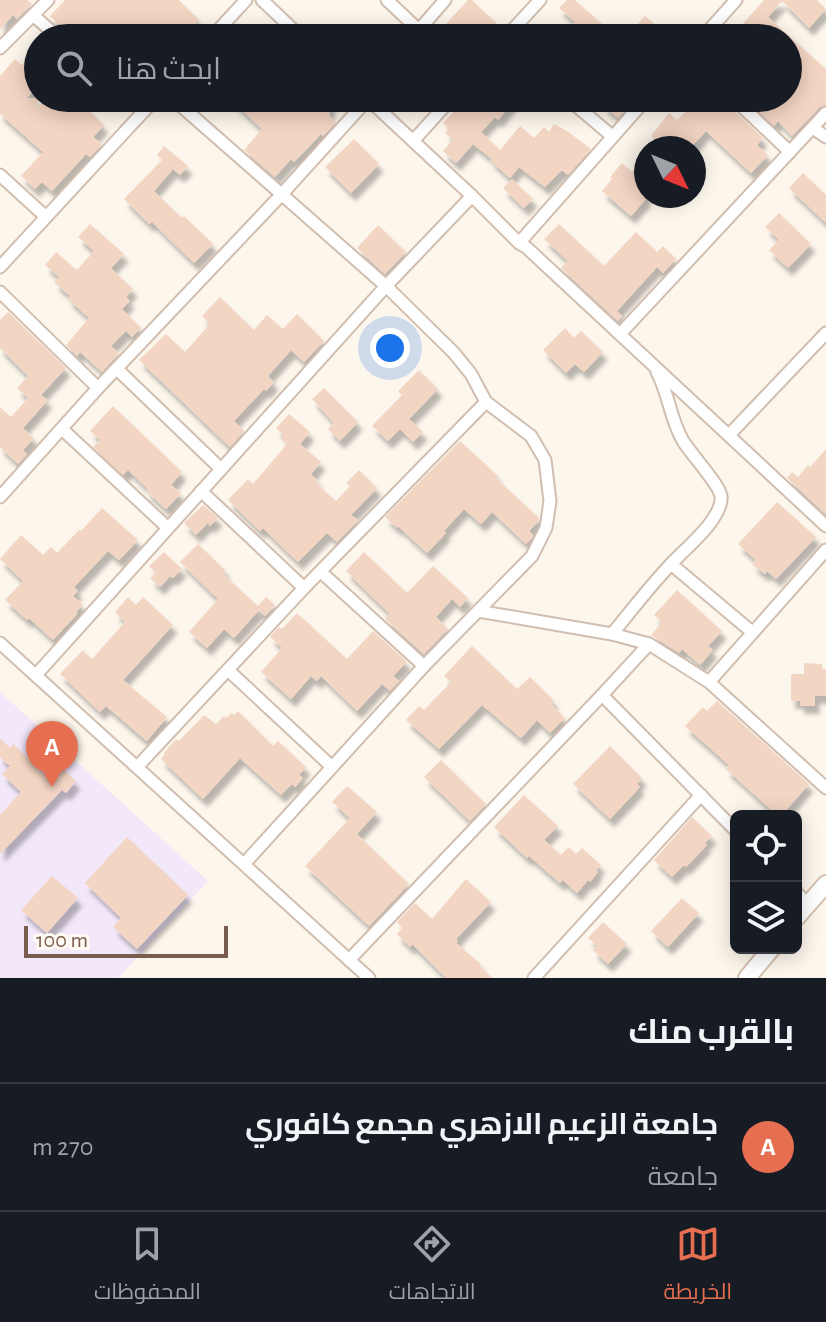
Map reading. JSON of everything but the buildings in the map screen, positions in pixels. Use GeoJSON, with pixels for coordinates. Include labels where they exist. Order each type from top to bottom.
{"type":"FeatureCollection","features":[{"type":"Feature","properties":{"kind":"street"},"geometry":{"type":"LineString","coordinates":[[0,48],[48,0]]}},
{"type":"Feature","properties":{"kind":"street"},"geometry":{"type":"LineString","coordinates":[[224,24],[246,0]]}},
{"type":"Feature","properties":{"kind":"street"},"geometry":{"type":"LineString","coordinates":[[262,0],[287,24]]}},
{"type":"Feature","properties":{"kind":"street"},"geometry":{"type":"LineString","coordinates":[[387,0],[412,24]]}},
{"type":"Feature","properties":{"kind":"street"},"geometry":{"type":"LineString","coordinates":[[429,24],[445,0]]}},
{"type":"Feature","properties":{"kind":"street"},"geometry":{"type":"LineString","coordinates":[[518,24],[540,0]]}},
{"type":"Feature","properties":{"kind":"street"},"geometry":{"type":"LineString","coordinates":[[715,24],[736,0]]}},
{"type":"Feature","properties":{"kind":"street"},"geometry":{"type":"LineString","coordinates":[[33,15],[43,24]]}},
{"type":"Feature","properties":{"kind":"street"},"geometry":{"type":"LineString","coordinates":[[0,267],[142,112]]}},
{"type":"Feature","properties":{"kind":"street"},"geometry":{"type":"LineString","coordinates":[[188,112],[386,286],[454,353],[471,374],[486,402],[531,436],[545,460],[550,501],[546,528],[532,556],[424,666],[244,864]]}},
{"type":"Feature","properties":{"kind":"street"},"geometry":{"type":"LineString","coordinates":[[0,497],[355,112]]}},
{"type":"Feature","properties":{"kind":"street"},"geometry":{"type":"LineString","coordinates":[[381,112],[826,526]]}},
{"type":"Feature","properties":{"kind":"street"},"geometry":{"type":"LineString","coordinates":[[413,141],[439,112]]}},
{"type":"Feature","properties":{"kind":"street"},"geometry":{"type":"LineString","coordinates":[[584,112],[612,136]]}},
{"type":"Feature","properties":{"kind":"street"},"geometry":{"type":"LineString","coordinates":[[519,243],[634,112]]}},
{"type":"Feature","properties":{"kind":"street"},"geometry":{"type":"LineString","coordinates":[[748,112],[790,152]]}},
{"type":"Feature","properties":{"kind":"street"},"geometry":{"type":"LineString","coordinates":[[620,334],[826,113]]}},
{"type":"Feature","properties":{"kind":"street"},"geometry":{"type":"LineString","coordinates":[[813,128],[826,137]]}},
{"type":"Feature","properties":{"kind":"street"},"geometry":{"type":"LineString","coordinates":[[0,175],[46,217]]}},
{"type":"Feature","properties":{"kind":"street"},"geometry":{"type":"LineString","coordinates":[[36,675],[386,286],[472,196]]}},
{"type":"Feature","properties":{"kind":"street"},"geometry":{"type":"LineString","coordinates":[[0,292],[98,388]]}},
{"type":"Feature","properties":{"kind":"street"},"geometry":{"type":"LineString","coordinates":[[729,435],[826,333]]}},
{"type":"Feature","properties":{"kind":"street"},"geometry":{"type":"LineString","coordinates":[[612,634],[671,564],[702,533],[713,519],[721,497],[680,436],[662,381],[653,365]]}},
{"type":"Feature","properties":{"kind":"street"},"geometry":{"type":"LineString","coordinates":[[117,369],[221,469]]}},
{"type":"Feature","properties":{"kind":"street"},"geometry":{"type":"LineString","coordinates":[[137,767],[304,588],[486,402]]}},
{"type":"Feature","properties":{"kind":"street"},"geometry":{"type":"LineString","coordinates":[[62,429],[168,528]]}},
{"type":"Feature","properties":{"kind":"street"},"geometry":{"type":"LineString","coordinates":[[201,491],[304,588]]}},
{"type":"Feature","properties":{"kind":"street"},"geometry":{"type":"LineString","coordinates":[[709,682],[826,550]]}},
{"type":"Feature","properties":{"kind":"street"},"geometry":{"type":"LineString","coordinates":[[671,564],[752,632]]}},
{"type":"Feature","properties":{"kind":"street"},"geometry":{"type":"LineString","coordinates":[[321,572],[424,666]]}},
{"type":"Feature","properties":{"kind":"street"},"geometry":{"type":"LineString","coordinates":[[478,611],[612,634],[649,644],[709,682],[826,788]]}},
{"type":"Feature","properties":{"kind":"street"},"geometry":{"type":"LineString","coordinates":[[0,643],[369,978]]}},
{"type":"Feature","properties":{"kind":"street"},"geometry":{"type":"LineString","coordinates":[[349,960],[649,644]]}},
{"type":"Feature","properties":{"kind":"street"},"geometry":{"type":"LineString","coordinates":[[228,670],[332,767]]}},
{"type":"Feature","properties":{"kind":"street"},"geometry":{"type":"LineString","coordinates":[[602,695],[730,825]]}},
{"type":"Feature","properties":{"kind":"street"},"geometry":{"type":"LineString","coordinates":[[534,978],[701,795]]}},
{"type":"Feature","properties":{"kind":"street"},"geometry":{"type":"LineString","coordinates":[[802,898],[826,884]]}},
{"type":"Feature","properties":{"kind":"street"},"geometry":{"type":"LineString","coordinates":[[754,976],[768,954]]}},
{"type":"Feature","properties":{"kind":"shaded area"},"geometry":{"type":"Polygon","coordinates":[[[0,692],[208,881],[118,978],[0,978],[0,692]]]}},
{"type":"Feature","properties":{"kind":"place","name":"جامعة الزعيم الازهري مجمع كافوري"},"geometry":{"type":"Point","coordinates":[52,787]}}]}
